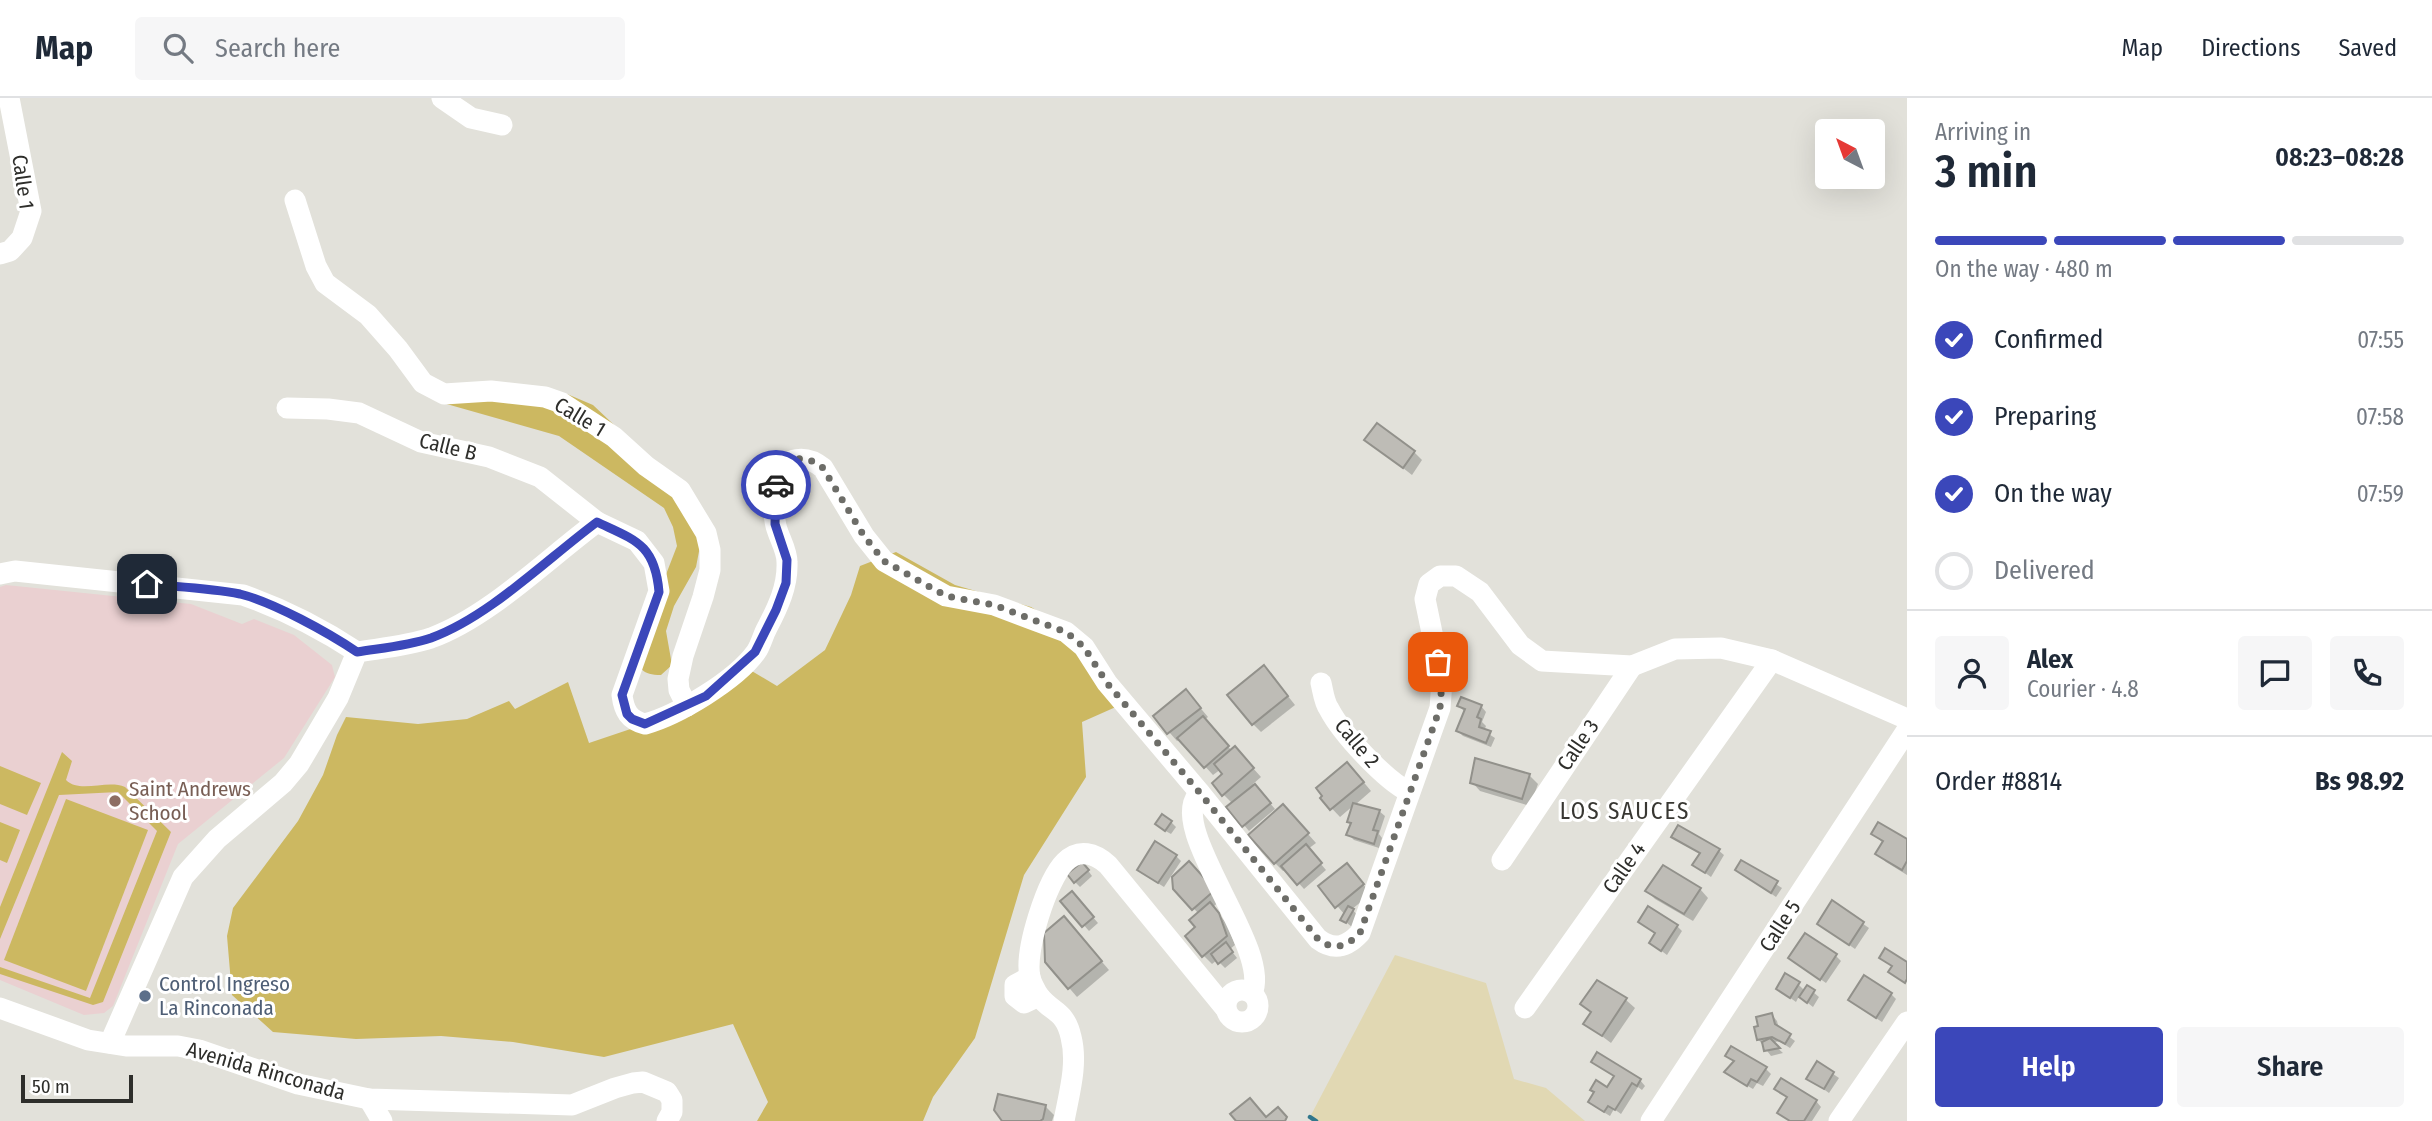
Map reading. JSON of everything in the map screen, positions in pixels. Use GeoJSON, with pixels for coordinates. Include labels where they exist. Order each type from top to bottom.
{"type":"FeatureCollection","features":[{"type":"Feature","properties":{"kind":"street","name":"Calle 1"},"geometry":{"type":"LineString","coordinates":[[0,254],[10,251],[22,239],[31,211],[9,98]]}},
{"type":"Feature","properties":{"kind":"street"},"geometry":{"type":"LineString","coordinates":[[442,98],[471,118],[502,125]]}},
{"type":"Feature","properties":{"kind":"street","name":"Calle 1"},"geometry":{"type":"LineString","coordinates":[[295,200],[316,266],[326,283],[368,315],[423,383],[444,394],[491,391],[545,397],[562,403],[614,438],[680,490],[706,533],[710,550],[710,570],[678,679],[679,690],[687,706]]}},
{"type":"Feature","properties":{"kind":"street","name":"Calle B"},"geometry":{"type":"LineString","coordinates":[[287,408],[359,413],[421,442],[489,457],[540,477],[597,522],[637,541],[654,563],[659,592],[622,695],[624,707],[632,719],[645,724],[687,706]]}},
{"type":"Feature","properties":{"kind":"street"},"geometry":{"type":"LineString","coordinates":[[687,706],[715,689],[755,652],[776,610],[786,583],[787,560],[775,524],[777,479],[784,467],[795,459],[803,458],[823,468],[864,536],[884,561],[946,596],[994,605],[1066,632],[1084,647],[1107,683],[1318,939],[1329,946],[1338,947],[1352,942],[1360,933],[1440,708],[1442,681],[1425,599],[1429,584],[1440,576],[1456,576],[1480,592],[1520,645],[1542,661],[1632,666],[1675,649],[1721,648],[1772,660],[1907,719]]}},
{"type":"Feature","properties":{"kind":"street"},"geometry":{"type":"LineString","coordinates":[[0,574],[15,571],[243,595],[334,636],[357,652],[408,645],[454,628],[483,611],[597,522]]}},
{"type":"Feature","properties":{"kind":"street"},"geometry":{"type":"LineString","coordinates":[[110,1043],[183,877],[217,839],[283,783],[299,764],[338,698],[357,652]]}},
{"type":"Feature","properties":{"kind":"street","name":"Calle 4"},"geometry":{"type":"LineString","coordinates":[[1525,1008],[1772,660]]}},
{"type":"Feature","properties":{"kind":"street","name":"Calle 3"},"geometry":{"type":"LineString","coordinates":[[1502,860],[1632,666]]}},
{"type":"Feature","properties":{"kind":"street","name":"Calle 2"},"geometry":{"type":"LineString","coordinates":[[1321,683],[1328,708],[1355,743],[1382,774],[1409,792]]}},
{"type":"Feature","properties":{"kind":"street","name":"Calle 5"},"geometry":{"type":"LineString","coordinates":[[1651,1121],[1907,730]]}},
{"type":"Feature","properties":{"kind":"street"},"geometry":{"type":"LineString","coordinates":[[1064,1121],[1072,1082],[1072,1038],[1067,1024],[1057,1010],[1039,996],[1024,1003],[1015,996],[1015,985],[1030,977],[1031,949],[1037,918],[1055,876],[1069,859],[1080,853],[1100,858],[1237,992],[1238,927],[1197,840],[1193,809],[1200,793]]}},
{"type":"Feature","properties":{"kind":"street","name":"Avenida Rinconada"},"geometry":{"type":"LineString","coordinates":[[0,1008],[88,1040],[199,1050],[298,1084],[369,1099],[572,1105],[624,1085],[643,1082],[667,1092],[672,1100],[672,1112],[667,1121]]}},
{"type":"Feature","properties":{"kind":"street"},"geometry":{"type":"LineString","coordinates":[[1839,1121],[1907,1022]]}},
{"type":"Feature","properties":{"kind":"street"},"geometry":{"type":"LineString","coordinates":[[369,1099],[382,1121]]}},
{"type":"Feature","properties":{"kind":"street"},"geometry":{"type":"LineString","coordinates":[[408,1121],[425,1102]]}},
{"type":"Feature","properties":{"kind":"shaded area"},"geometry":{"type":"Polygon","coordinates":[[[567,394],[593,405],[685,492],[701,541],[696,567],[674,606],[666,631],[672,665],[661,675],[642,670],[636,652],[677,546],[673,527],[664,508],[559,436],[436,401],[567,394]]]}},
{"type":"Feature","properties":{"kind":"shaded area"},"geometry":{"type":"Polygon","coordinates":[[[896,552],[955,585],[1031,607],[1080,637],[1127,702],[1082,722],[1086,777],[1024,875],[975,1038],[933,1097],[923,1121],[757,1121],[768,1102],[733,1024],[604,1057],[513,1042],[441,1036],[356,1039],[273,1032],[232,995],[227,936],[233,908],[298,821],[323,775],[346,717],[418,724],[467,719],[509,701],[515,709],[568,682],[589,743],[681,712],[750,670],[777,686],[825,650],[851,595],[860,566],[896,552]]]}},
{"type":"Feature","properties":{"kind":"shaded area","name":"Saint Andrews School"},"geometry":{"type":"Polygon","coordinates":[[[6,585],[191,604],[242,624],[254,619],[294,635],[332,665],[335,677],[284,758],[178,844],[113,1006],[104,1013],[84,1015],[0,980],[0,587],[6,585]]]}},
{"type":"Feature","properties":{"kind":"shaded area"},"geometry":{"type":"Polygon","coordinates":[[[62,752],[72,761],[66,780],[79,786],[110,784],[125,787],[171,832],[103,1002],[93,1005],[0,974],[0,967],[90,998],[157,831],[118,792],[59,795],[0,939],[0,907],[62,752]]]}},
{"type":"Feature","properties":{"kind":"shaded area"},"geometry":{"type":"Polygon","coordinates":[[[0,766],[41,783],[27,815],[0,804],[0,766]]]}},
{"type":"Feature","properties":{"kind":"shaded area"},"geometry":{"type":"Polygon","coordinates":[[[66,799],[148,830],[86,991],[4,960],[66,799]]]}},
{"type":"Feature","properties":{"kind":"shaded area"},"geometry":{"type":"Polygon","coordinates":[[[0,822],[20,830],[7,863],[0,860],[0,822]]]}},
{"type":"Feature","properties":{"kind":"sand"},"geometry":{"type":"Polygon","coordinates":[[[1395,955],[1486,983],[1514,1079],[1546,1088],[1585,1121],[1316,1121],[1310,1117],[1395,955]]]}},
{"type":"Feature","properties":{"kind":"building"},"geometry":{"type":"Polygon","coordinates":[[[1377,423],[1415,451],[1403,468],[1364,440],[1377,423]]]}},
{"type":"Feature","properties":{"kind":"building"},"geometry":{"type":"Polygon","coordinates":[[[1264,665],[1288,696],[1252,725],[1227,695],[1264,665]]]}},
{"type":"Feature","properties":{"kind":"building"},"geometry":{"type":"Polygon","coordinates":[[[1186,689],[1201,708],[1167,734],[1153,716],[1186,689]]]}},
{"type":"Feature","properties":{"kind":"building"},"geometry":{"type":"Polygon","coordinates":[[[1461,697],[1482,705],[1477,717],[1481,719],[1479,727],[1491,731],[1486,743],[1456,731],[1465,709],[1457,706],[1461,697]]]}},
{"type":"Feature","properties":{"kind":"building"},"geometry":{"type":"Polygon","coordinates":[[[1203,716],[1229,746],[1204,768],[1177,738],[1203,716]]]}},
{"type":"Feature","properties":{"kind":"building"},"geometry":{"type":"Polygon","coordinates":[[[1235,746],[1254,768],[1222,796],[1212,783],[1222,774],[1214,764],[1235,746]]]}},
{"type":"Feature","properties":{"kind":"building"},"geometry":{"type":"Polygon","coordinates":[[[1475,758],[1530,774],[1522,799],[1470,783],[1475,758]]]}},
{"type":"Feature","properties":{"kind":"building"},"geometry":{"type":"Polygon","coordinates":[[[1347,762],[1364,782],[1330,810],[1316,788],[1347,762]]]}},
{"type":"Feature","properties":{"kind":"building"},"geometry":{"type":"Polygon","coordinates":[[[1255,784],[1271,803],[1242,827],[1226,807],[1255,784]]]}},
{"type":"Feature","properties":{"kind":"building"},"geometry":{"type":"Polygon","coordinates":[[[1353,803],[1380,810],[1373,830],[1378,831],[1374,844],[1346,835],[1351,823],[1347,822],[1353,803]]]}},
{"type":"Feature","properties":{"kind":"building"},"geometry":{"type":"Polygon","coordinates":[[[1283,804],[1309,833],[1274,864],[1248,835],[1283,804]]]}},
{"type":"Feature","properties":{"kind":"building"},"geometry":{"type":"Polygon","coordinates":[[[1162,814],[1172,821],[1165,831],[1155,824],[1162,814]]]}},
{"type":"Feature","properties":{"kind":"building"},"geometry":{"type":"Polygon","coordinates":[[[1878,822],[1907,839],[1907,861],[1902,870],[1875,854],[1883,841],[1871,834],[1878,822]]]}},
{"type":"Feature","properties":{"kind":"building"},"geometry":{"type":"Polygon","coordinates":[[[1678,825],[1720,849],[1705,873],[1692,865],[1700,853],[1671,837],[1678,825]]]}},
{"type":"Feature","properties":{"kind":"building"},"geometry":{"type":"Polygon","coordinates":[[[1155,841],[1177,855],[1158,883],[1137,870],[1155,841]]]}},
{"type":"Feature","properties":{"kind":"building"},"geometry":{"type":"Polygon","coordinates":[[[1306,844],[1322,863],[1297,885],[1281,866],[1306,844]]]}},
{"type":"Feature","properties":{"kind":"building"},"geometry":{"type":"Polygon","coordinates":[[[1741,860],[1778,881],[1771,893],[1735,870],[1741,860]]]}},
{"type":"Feature","properties":{"kind":"building"},"geometry":{"type":"Polygon","coordinates":[[[1189,861],[1215,890],[1192,910],[1173,889],[1172,877],[1189,861]]]}},
{"type":"Feature","properties":{"kind":"building"},"geometry":{"type":"Polygon","coordinates":[[[1082,862],[1089,870],[1074,883],[1067,874],[1082,862]]]}},
{"type":"Feature","properties":{"kind":"building"},"geometry":{"type":"Polygon","coordinates":[[[1347,863],[1364,884],[1335,908],[1318,886],[1347,863]]]}},
{"type":"Feature","properties":{"kind":"building"},"geometry":{"type":"Polygon","coordinates":[[[1663,865],[1701,888],[1684,914],[1645,891],[1663,865]]]}},
{"type":"Feature","properties":{"kind":"building"},"geometry":{"type":"Polygon","coordinates":[[[1072,891],[1094,917],[1082,927],[1060,901],[1072,891]]]}},
{"type":"Feature","properties":{"kind":"building"},"geometry":{"type":"Polygon","coordinates":[[[1832,900],[1864,922],[1849,945],[1817,924],[1832,900]]]}},
{"type":"Feature","properties":{"kind":"building"},"geometry":{"type":"Polygon","coordinates":[[[1210,902],[1219,913],[1227,936],[1202,957],[1185,936],[1195,927],[1189,920],[1210,902]]]}},
{"type":"Feature","properties":{"kind":"building"},"geometry":{"type":"Polygon","coordinates":[[[1348,906],[1354,909],[1346,923],[1340,920],[1348,906]]]}},
{"type":"Feature","properties":{"kind":"building"},"geometry":{"type":"Polygon","coordinates":[[[1648,906],[1678,925],[1661,951],[1649,943],[1655,933],[1638,922],[1648,906]]]}},
{"type":"Feature","properties":{"kind":"building"},"geometry":{"type":"Polygon","coordinates":[[[1064,916],[1102,961],[1068,989],[1045,962],[1044,933],[1064,916]]]}},
{"type":"Feature","properties":{"kind":"building"},"geometry":{"type":"Polygon","coordinates":[[[1805,933],[1837,954],[1820,980],[1788,958],[1805,933]]]}},
{"type":"Feature","properties":{"kind":"building"},"geometry":{"type":"Polygon","coordinates":[[[1226,942],[1233,952],[1218,964],[1211,954],[1226,942]]]}},
{"type":"Feature","properties":{"kind":"building"},"geometry":{"type":"Polygon","coordinates":[[[1885,948],[1907,962],[1905,983],[1888,972],[1892,966],[1879,958],[1885,948]]]}},
{"type":"Feature","properties":{"kind":"building"},"geometry":{"type":"Polygon","coordinates":[[[1785,973],[1800,982],[1790,998],[1776,989],[1785,973]]]}},
{"type":"Feature","properties":{"kind":"building"},"geometry":{"type":"Polygon","coordinates":[[[1864,975],[1892,993],[1876,1018],[1848,1000],[1864,975]]]}},
{"type":"Feature","properties":{"kind":"building"},"geometry":{"type":"Polygon","coordinates":[[[1597,980],[1627,998],[1602,1036],[1583,1024],[1591,1012],[1580,1004],[1597,980]]]}},
{"type":"Feature","properties":{"kind":"building"},"geometry":{"type":"Polygon","coordinates":[[[1807,985],[1815,990],[1807,1003],[1799,997],[1807,985]]]}},
{"type":"Feature","properties":{"kind":"building"},"geometry":{"type":"Polygon","coordinates":[[[1772,1013],[1775,1024],[1791,1034],[1785,1044],[1772,1037],[1757,1040],[1754,1027],[1758,1026],[1756,1017],[1772,1013]]]}},
{"type":"Feature","properties":{"kind":"building"},"geometry":{"type":"Polygon","coordinates":[[[1770,1038],[1780,1048],[1764,1051],[1762,1042],[1770,1038]]]}},
{"type":"Feature","properties":{"kind":"building"},"geometry":{"type":"Polygon","coordinates":[[[1731,1046],[1767,1067],[1757,1082],[1751,1079],[1747,1086],[1724,1072],[1734,1061],[1725,1056],[1731,1046]]]}},
{"type":"Feature","properties":{"kind":"building"},"geometry":{"type":"Polygon","coordinates":[[[1597,1052],[1641,1079],[1637,1086],[1632,1083],[1615,1110],[1608,1106],[1604,1112],[1588,1102],[1594,1092],[1590,1090],[1596,1080],[1607,1087],[1614,1076],[1591,1062],[1597,1052]]]}},
{"type":"Feature","properties":{"kind":"building"},"geometry":{"type":"Polygon","coordinates":[[[1817,1061],[1834,1072],[1824,1089],[1806,1079],[1817,1061]]]}},
{"type":"Feature","properties":{"kind":"building"},"geometry":{"type":"Polygon","coordinates":[[[1781,1078],[1817,1100],[1804,1121],[1790,1121],[1777,1113],[1787,1097],[1774,1089],[1781,1078]]]}},
{"type":"Feature","properties":{"kind":"building"},"geometry":{"type":"Polygon","coordinates":[[[998,1094],[1046,1105],[1043,1119],[1002,1121],[994,1110],[998,1094]]]}},
{"type":"Feature","properties":{"kind":"building"},"geometry":{"type":"Polygon","coordinates":[[[1250,1098],[1266,1117],[1278,1107],[1287,1117],[1285,1121],[1236,1121],[1230,1114],[1250,1098]]]}},
{"type":"Feature","properties":{"kind":"waterway"},"geometry":{"type":"LineString","coordinates":[[1310,1117],[1316,1121]]}},
{"type":"Feature","properties":{"kind":"way so far"},"geometry":{"type":"LineString","coordinates":[[776,485],[780,472],[788,463],[801,457],[813,461],[823,468],[864,536],[884,561],[946,596],[994,605],[1066,632],[1084,647],[1107,683],[1318,939],[1329,946],[1345,945],[1360,933],[1440,708],[1442,681],[1438,662]]}},
{"type":"Feature","properties":{"kind":"place","name":"Saint Andrews School"},"geometry":{"type":"Point","coordinates":[115,801]}},
{"type":"Feature","properties":{"kind":"place","name":"Control Ingreso La Rinconada"},"geometry":{"type":"Point","coordinates":[145,996]}},
{"type":"Feature","properties":{"kind":"district","name":"LOS SAUCES"},"geometry":{"type":"Point","coordinates":[1625,811]}},
{"type":"Feature","properties":{"kind":"route"},"geometry":{"type":"LineString","coordinates":[[147,584],[243,595],[334,636],[357,652],[408,645],[454,628],[483,611],[597,522],[637,541],[654,563],[658,576],[659,592],[622,695],[627,714],[637,722],[645,724],[706,696],[755,652],[786,583],[787,560],[775,524],[776,485]]}}]}
